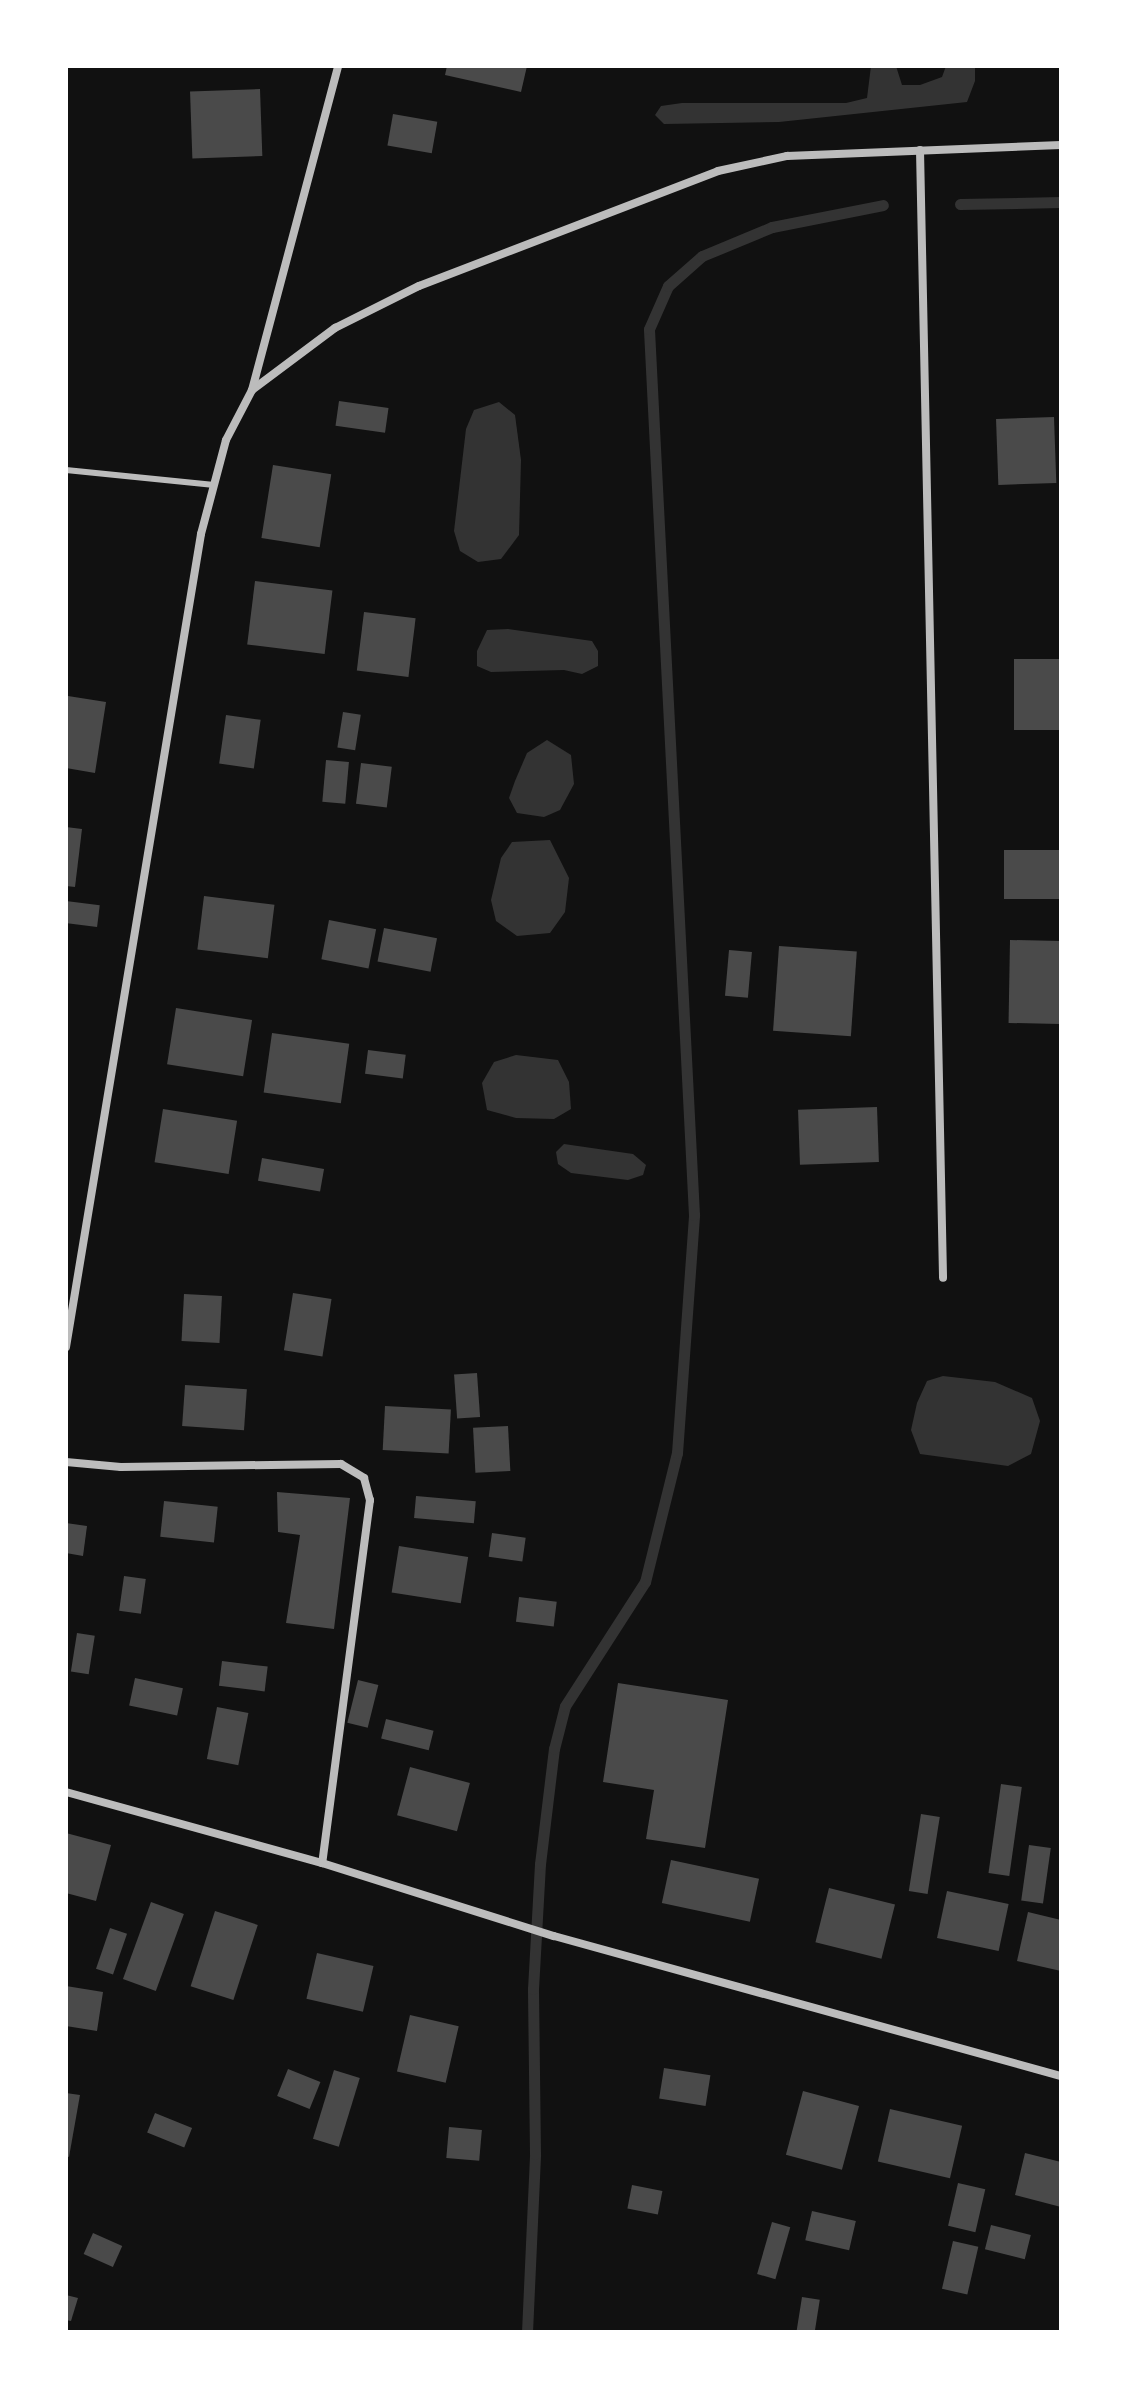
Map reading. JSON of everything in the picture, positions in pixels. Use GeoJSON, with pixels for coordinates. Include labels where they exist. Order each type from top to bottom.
{"type":"FeatureCollection","features":[{"type":"Feature","properties":{"kind":"street"},"geometry":{"type":"LineString","coordinates":[[66,1347],[165,736],[201,534],[226,440],[252,390],[338,66]]}},
{"type":"Feature","properties":{"kind":"street"},"geometry":{"type":"LineString","coordinates":[[252,390],[335,328],[419,286],[718,171],[787,156],[1061,145]]}},
{"type":"Feature","properties":{"kind":"street"},"geometry":{"type":"LineString","coordinates":[[920,150],[943,1278]]}},
{"type":"Feature","properties":{"kind":"street"},"geometry":{"type":"LineString","coordinates":[[66,1462],[121,1467],[341,1464],[364,1478],[370,1500],[322,1863]]}},
{"type":"Feature","properties":{"kind":"street"},"geometry":{"type":"LineString","coordinates":[[66,1792],[322,1863],[554,1936],[1061,2076]]}},
{"type":"Feature","properties":{"kind":"lane"},"geometry":{"type":"LineString","coordinates":[[66,470],[214,485]]}},
{"type":"Feature","properties":{"kind":"shaded area"},"geometry":{"type":"Polygon","coordinates":[[[871,66],[896,66],[902,85],[920,85],[942,77],[946,66],[975,66],[975,81],[967,102],[779,122],[664,124],[655,115],[661,106],[682,103],[846,103],[867,98],[871,66]]]}},
{"type":"Feature","properties":{"kind":"shaded area"},"geometry":{"type":"Polygon","coordinates":[[[499,402],[515,415],[521,460],[519,535],[501,559],[478,562],[460,551],[454,531],[466,429],[474,410],[499,402]]]}},
{"type":"Feature","properties":{"kind":"shaded area"},"geometry":{"type":"Polygon","coordinates":[[[508,629],[592,641],[598,651],[598,666],[582,674],[564,670],[491,672],[477,666],[477,651],[487,630],[508,629]]]}},
{"type":"Feature","properties":{"kind":"shaded area"},"geometry":{"type":"Polygon","coordinates":[[[547,740],[571,755],[574,784],[560,810],[544,817],[517,813],[509,798],[515,781],[527,753],[547,740]]]}},
{"type":"Feature","properties":{"kind":"shaded area"},"geometry":{"type":"Polygon","coordinates":[[[550,840],[569,878],[565,912],[550,933],[517,936],[496,921],[491,900],[501,858],[512,842],[550,840]]]}},
{"type":"Feature","properties":{"kind":"shaded area"},"geometry":{"type":"Polygon","coordinates":[[[516,1055],[558,1060],[569,1082],[571,1109],[554,1119],[516,1118],[487,1110],[482,1083],[494,1062],[516,1055]]]}},
{"type":"Feature","properties":{"kind":"shaded area"},"geometry":{"type":"Polygon","coordinates":[[[564,1144],[633,1154],[646,1165],[643,1175],[628,1180],[571,1173],[558,1164],[556,1152],[564,1144]]]}},
{"type":"Feature","properties":{"kind":"shaded area"},"geometry":{"type":"Polygon","coordinates":[[[943,1376],[995,1382],[1032,1398],[1040,1421],[1031,1454],[1008,1466],[920,1454],[911,1430],[917,1403],[927,1381],[943,1376]]]}},
{"type":"Feature","properties":{"kind":"building"},"geometry":{"type":"Polygon","coordinates":[[[447,66],[527,66],[521,92],[445,75],[447,66]]]}},
{"type":"Feature","properties":{"kind":"building"},"geometry":{"type":"Polygon","coordinates":[[[260,89],[262,156],[192,158],[190,91],[260,89]]]}},
{"type":"Feature","properties":{"kind":"building"},"geometry":{"type":"Polygon","coordinates":[[[393,114],[437,122],[432,153],[387,146],[393,114]]]}},
{"type":"Feature","properties":{"kind":"building"},"geometry":{"type":"Polygon","coordinates":[[[339,401],[389,408],[385,433],[336,426],[339,401]]]}},
{"type":"Feature","properties":{"kind":"building"},"geometry":{"type":"Polygon","coordinates":[[[1054,417],[1056,483],[998,485],[996,419],[1054,417]]]}},
{"type":"Feature","properties":{"kind":"building"},"geometry":{"type":"Polygon","coordinates":[[[273,465],[331,474],[320,547],[261,538],[273,465]]]}},
{"type":"Feature","properties":{"kind":"building"},"geometry":{"type":"Polygon","coordinates":[[[255,581],[332,591],[325,654],[247,645],[255,581]]]}},
{"type":"Feature","properties":{"kind":"building"},"geometry":{"type":"Polygon","coordinates":[[[364,612],[416,618],[408,677],[357,671],[364,612]]]}},
{"type":"Feature","properties":{"kind":"building"},"geometry":{"type":"Polygon","coordinates":[[[1014,659],[1061,659],[1061,730],[1014,730],[1014,659]]]}},
{"type":"Feature","properties":{"kind":"building"},"geometry":{"type":"Polygon","coordinates":[[[68,696],[106,702],[95,773],[66,768],[68,696]]]}},
{"type":"Feature","properties":{"kind":"building"},"geometry":{"type":"Polygon","coordinates":[[[343,712],[361,715],[355,750],[337,748],[343,712]]]}},
{"type":"Feature","properties":{"kind":"building"},"geometry":{"type":"Polygon","coordinates":[[[226,715],[261,720],[254,768],[219,764],[226,715]]]}},
{"type":"Feature","properties":{"kind":"building"},"geometry":{"type":"Polygon","coordinates":[[[326,760],[349,762],[345,804],[322,802],[326,760]]]}},
{"type":"Feature","properties":{"kind":"building"},"geometry":{"type":"Polygon","coordinates":[[[361,763],[392,767],[387,807],[356,804],[361,763]]]}},
{"type":"Feature","properties":{"kind":"building"},"geometry":{"type":"Polygon","coordinates":[[[66,827],[82,829],[75,887],[66,886],[66,827]]]}},
{"type":"Feature","properties":{"kind":"building"},"geometry":{"type":"Polygon","coordinates":[[[1004,850],[1061,850],[1061,899],[1004,899],[1004,850]]]}},
{"type":"Feature","properties":{"kind":"building"},"geometry":{"type":"Polygon","coordinates":[[[204,896],[274,905],[268,958],[197,950],[204,896]]]}},
{"type":"Feature","properties":{"kind":"building"},"geometry":{"type":"Polygon","coordinates":[[[66,901],[100,905],[97,927],[66,923],[66,901]]]}},
{"type":"Feature","properties":{"kind":"building"},"geometry":{"type":"Polygon","coordinates":[[[329,920],[376,929],[368,968],[321,959],[329,920]]]}},
{"type":"Feature","properties":{"kind":"building"},"geometry":{"type":"Polygon","coordinates":[[[384,928],[437,938],[431,972],[378,961],[384,928]]]}},
{"type":"Feature","properties":{"kind":"building"},"geometry":{"type":"Polygon","coordinates":[[[1010,940],[1061,941],[1060,1024],[1009,1023],[1010,940]]]}},
{"type":"Feature","properties":{"kind":"building"},"geometry":{"type":"Polygon","coordinates":[[[779,946],[857,951],[851,1036],[773,1031],[779,946]]]}},
{"type":"Feature","properties":{"kind":"building"},"geometry":{"type":"Polygon","coordinates":[[[729,950],[752,952],[748,998],[725,996],[729,950]]]}},
{"type":"Feature","properties":{"kind":"building"},"geometry":{"type":"Polygon","coordinates":[[[176,1008],[252,1020],[243,1076],[167,1064],[176,1008]]]}},
{"type":"Feature","properties":{"kind":"building"},"geometry":{"type":"Polygon","coordinates":[[[272,1033],[349,1044],[341,1103],[264,1092],[272,1033]]]}},
{"type":"Feature","properties":{"kind":"building"},"geometry":{"type":"Polygon","coordinates":[[[368,1050],[406,1055],[403,1078],[365,1074],[368,1050]]]}},
{"type":"Feature","properties":{"kind":"building"},"geometry":{"type":"Polygon","coordinates":[[[877,1107],[879,1162],[800,1165],[798,1110],[877,1107]]]}},
{"type":"Feature","properties":{"kind":"building"},"geometry":{"type":"Polygon","coordinates":[[[163,1109],[237,1121],[229,1174],[155,1162],[163,1109]]]}},
{"type":"Feature","properties":{"kind":"building"},"geometry":{"type":"Polygon","coordinates":[[[262,1158],[324,1169],[320,1192],[258,1181],[262,1158]]]}},
{"type":"Feature","properties":{"kind":"building"},"geometry":{"type":"Polygon","coordinates":[[[293,1293],[332,1299],[322,1356],[284,1350],[293,1293]]]}},
{"type":"Feature","properties":{"kind":"building"},"geometry":{"type":"Polygon","coordinates":[[[184,1294],[222,1296],[219,1343],[182,1341],[184,1294]]]}},
{"type":"Feature","properties":{"kind":"building"},"geometry":{"type":"Polygon","coordinates":[[[477,1373],[480,1417],[457,1418],[454,1375],[477,1373]]]}},
{"type":"Feature","properties":{"kind":"building"},"geometry":{"type":"Polygon","coordinates":[[[185,1385],[247,1389],[244,1430],[182,1426],[185,1385]]]}},
{"type":"Feature","properties":{"kind":"building"},"geometry":{"type":"Polygon","coordinates":[[[385,1406],[451,1409],[449,1453],[383,1450],[385,1406]]]}},
{"type":"Feature","properties":{"kind":"building"},"geometry":{"type":"Polygon","coordinates":[[[508,1426],[510,1471],[475,1473],[473,1428],[508,1426]]]}},
{"type":"Feature","properties":{"kind":"building"},"geometry":{"type":"Polygon","coordinates":[[[277,1492],[350,1498],[334,1629],[286,1623],[300,1535],[278,1532],[277,1492]]]}},
{"type":"Feature","properties":{"kind":"building"},"geometry":{"type":"Polygon","coordinates":[[[416,1496],[476,1501],[474,1523],[414,1518],[416,1496]]]}},
{"type":"Feature","properties":{"kind":"building"},"geometry":{"type":"Polygon","coordinates":[[[164,1501],[218,1507],[214,1542],[160,1537],[164,1501]]]}},
{"type":"Feature","properties":{"kind":"building"},"geometry":{"type":"Polygon","coordinates":[[[66,1523],[87,1526],[83,1556],[66,1553],[66,1523]]]}},
{"type":"Feature","properties":{"kind":"building"},"geometry":{"type":"Polygon","coordinates":[[[492,1533],[526,1538],[522,1561],[489,1557],[492,1533]]]}},
{"type":"Feature","properties":{"kind":"building"},"geometry":{"type":"Polygon","coordinates":[[[399,1546],[468,1557],[461,1603],[392,1592],[399,1546]]]}},
{"type":"Feature","properties":{"kind":"building"},"geometry":{"type":"Polygon","coordinates":[[[124,1576],[146,1579],[141,1614],[119,1611],[124,1576]]]}},
{"type":"Feature","properties":{"kind":"building"},"geometry":{"type":"Polygon","coordinates":[[[519,1597],[557,1602],[554,1626],[516,1622],[519,1597]]]}},
{"type":"Feature","properties":{"kind":"building"},"geometry":{"type":"Polygon","coordinates":[[[77,1633],[95,1636],[89,1674],[71,1672],[77,1633]]]}},
{"type":"Feature","properties":{"kind":"building"},"geometry":{"type":"Polygon","coordinates":[[[222,1661],[268,1667],[265,1691],[219,1686],[222,1661]]]}},
{"type":"Feature","properties":{"kind":"building"},"geometry":{"type":"Polygon","coordinates":[[[135,1678],[183,1688],[177,1716],[129,1705],[135,1678]]]}},
{"type":"Feature","properties":{"kind":"building"},"geometry":{"type":"Polygon","coordinates":[[[358,1680],[378,1685],[368,1728],[347,1723],[358,1680]]]}},
{"type":"Feature","properties":{"kind":"building"},"geometry":{"type":"Polygon","coordinates":[[[618,1683],[728,1700],[705,1848],[646,1839],[654,1790],[603,1782],[618,1683]]]}},
{"type":"Feature","properties":{"kind":"building"},"geometry":{"type":"Polygon","coordinates":[[[217,1707],[248,1713],[238,1765],[207,1759],[217,1707]]]}},
{"type":"Feature","properties":{"kind":"building"},"geometry":{"type":"Polygon","coordinates":[[[386,1719],[434,1731],[429,1750],[381,1738],[386,1719]]]}},
{"type":"Feature","properties":{"kind":"building"},"geometry":{"type":"Polygon","coordinates":[[[410,1767],[470,1783],[457,1831],[397,1815],[410,1767]]]}},
{"type":"Feature","properties":{"kind":"building"},"geometry":{"type":"Polygon","coordinates":[[[1001,1784],[1022,1787],[1009,1876],[988,1873],[1001,1784]]]}},
{"type":"Feature","properties":{"kind":"building"},"geometry":{"type":"Polygon","coordinates":[[[921,1814],[940,1817],[928,1894],[909,1891],[921,1814]]]}},
{"type":"Feature","properties":{"kind":"building"},"geometry":{"type":"Polygon","coordinates":[[[66,1833],[111,1845],[96,1901],[66,1893],[66,1833]]]}},
{"type":"Feature","properties":{"kind":"building"},"geometry":{"type":"Polygon","coordinates":[[[1029,1845],[1051,1848],[1043,1904],[1021,1900],[1029,1845]]]}},
{"type":"Feature","properties":{"kind":"building"},"geometry":{"type":"Polygon","coordinates":[[[671,1860],[759,1879],[750,1922],[662,1903],[671,1860]]]}},
{"type":"Feature","properties":{"kind":"building"},"geometry":{"type":"Polygon","coordinates":[[[829,1888],[895,1904],[881,1959],[815,1942],[829,1888]]]}},
{"type":"Feature","properties":{"kind":"building"},"geometry":{"type":"Polygon","coordinates":[[[947,1891],[1009,1904],[999,1951],[937,1938],[947,1891]]]}},
{"type":"Feature","properties":{"kind":"building"},"geometry":{"type":"Polygon","coordinates":[[[151,1902],[184,1914],[156,1991],[123,1979],[151,1902]]]}},
{"type":"Feature","properties":{"kind":"building"},"geometry":{"type":"Polygon","coordinates":[[[215,1911],[258,1925],[233,2000],[191,1986],[215,1911]]]}},
{"type":"Feature","properties":{"kind":"building"},"geometry":{"type":"Polygon","coordinates":[[[1028,1912],[1061,1920],[1061,1971],[1017,1961],[1028,1912]]]}},
{"type":"Feature","properties":{"kind":"building"},"geometry":{"type":"Polygon","coordinates":[[[110,1928],[127,1934],[113,1975],[96,1969],[110,1928]]]}},
{"type":"Feature","properties":{"kind":"building"},"geometry":{"type":"Polygon","coordinates":[[[317,1953],[374,1966],[363,2012],[306,1999],[317,1953]]]}},
{"type":"Feature","properties":{"kind":"building"},"geometry":{"type":"Polygon","coordinates":[[[66,1986],[103,1992],[97,2031],[66,2026],[66,1986]]]}},
{"type":"Feature","properties":{"kind":"building"},"geometry":{"type":"Polygon","coordinates":[[[410,2015],[459,2026],[446,2083],[397,2072],[410,2015]]]}},
{"type":"Feature","properties":{"kind":"building"},"geometry":{"type":"Polygon","coordinates":[[[664,2068],[710,2075],[706,2106],[659,2099],[664,2068]]]}},
{"type":"Feature","properties":{"kind":"building"},"geometry":{"type":"Polygon","coordinates":[[[288,2069],[320,2082],[310,2109],[277,2096],[288,2069]]]}},
{"type":"Feature","properties":{"kind":"building"},"geometry":{"type":"Polygon","coordinates":[[[334,2070],[360,2078],[339,2147],[313,2139],[334,2070]]]}},
{"type":"Feature","properties":{"kind":"building"},"geometry":{"type":"Polygon","coordinates":[[[803,2091],[859,2106],[842,2170],[786,2155],[803,2091]]]}},
{"type":"Feature","properties":{"kind":"building"},"geometry":{"type":"Polygon","coordinates":[[[66,2093],[80,2095],[69,2157],[66,2156],[66,2093]]]}},
{"type":"Feature","properties":{"kind":"building"},"geometry":{"type":"Polygon","coordinates":[[[890,2109],[962,2126],[950,2178],[878,2162],[890,2109]]]}},
{"type":"Feature","properties":{"kind":"building"},"geometry":{"type":"Polygon","coordinates":[[[155,2113],[192,2128],[184,2147],[147,2132],[155,2113]]]}},
{"type":"Feature","properties":{"kind":"building"},"geometry":{"type":"Polygon","coordinates":[[[449,2127],[482,2130],[479,2161],[446,2158],[449,2127]]]}},
{"type":"Feature","properties":{"kind":"building"},"geometry":{"type":"Polygon","coordinates":[[[1025,2153],[1061,2162],[1061,2207],[1015,2195],[1025,2153]]]}},
{"type":"Feature","properties":{"kind":"building"},"geometry":{"type":"Polygon","coordinates":[[[958,2183],[985,2189],[975,2232],[948,2226],[958,2183]]]}},
{"type":"Feature","properties":{"kind":"building"},"geometry":{"type":"Polygon","coordinates":[[[632,2185],[662,2191],[658,2214],[627,2209],[632,2185]]]}},
{"type":"Feature","properties":{"kind":"building"},"geometry":{"type":"Polygon","coordinates":[[[812,2211],[856,2221],[849,2250],[805,2240],[812,2211]]]}},
{"type":"Feature","properties":{"kind":"building"},"geometry":{"type":"Polygon","coordinates":[[[772,2222],[790,2227],[775,2279],[757,2274],[772,2222]]]}},
{"type":"Feature","properties":{"kind":"building"},"geometry":{"type":"Polygon","coordinates":[[[991,2225],[1031,2235],[1025,2259],[985,2249],[991,2225]]]}},
{"type":"Feature","properties":{"kind":"building"},"geometry":{"type":"Polygon","coordinates":[[[93,2233],[122,2246],[113,2267],[84,2254],[93,2233]]]}},
{"type":"Feature","properties":{"kind":"building"},"geometry":{"type":"Polygon","coordinates":[[[953,2241],[978,2247],[967,2295],[942,2289],[953,2241]]]}},
{"type":"Feature","properties":{"kind":"building"},"geometry":{"type":"Polygon","coordinates":[[[66,2295],[78,2298],[71,2321],[66,2320],[66,2295]]]}},
{"type":"Feature","properties":{"kind":"building"},"geometry":{"type":"Polygon","coordinates":[[[802,2297],[820,2300],[815,2332],[797,2331],[802,2297]]]}},
{"type":"Feature","properties":{"kind":"waterway"},"geometry":{"type":"LineString","coordinates":[[960,204],[1061,202]]}},
{"type":"Feature","properties":{"kind":"waterway"},"geometry":{"type":"LineString","coordinates":[[527,2332],[535,2154],[533,1989],[540,1864],[554,1749],[565,1706],[645,1582],[677,1453],[694,1215],[649,329],[668,286],[702,256],[772,227],[883,205]]}}]}
